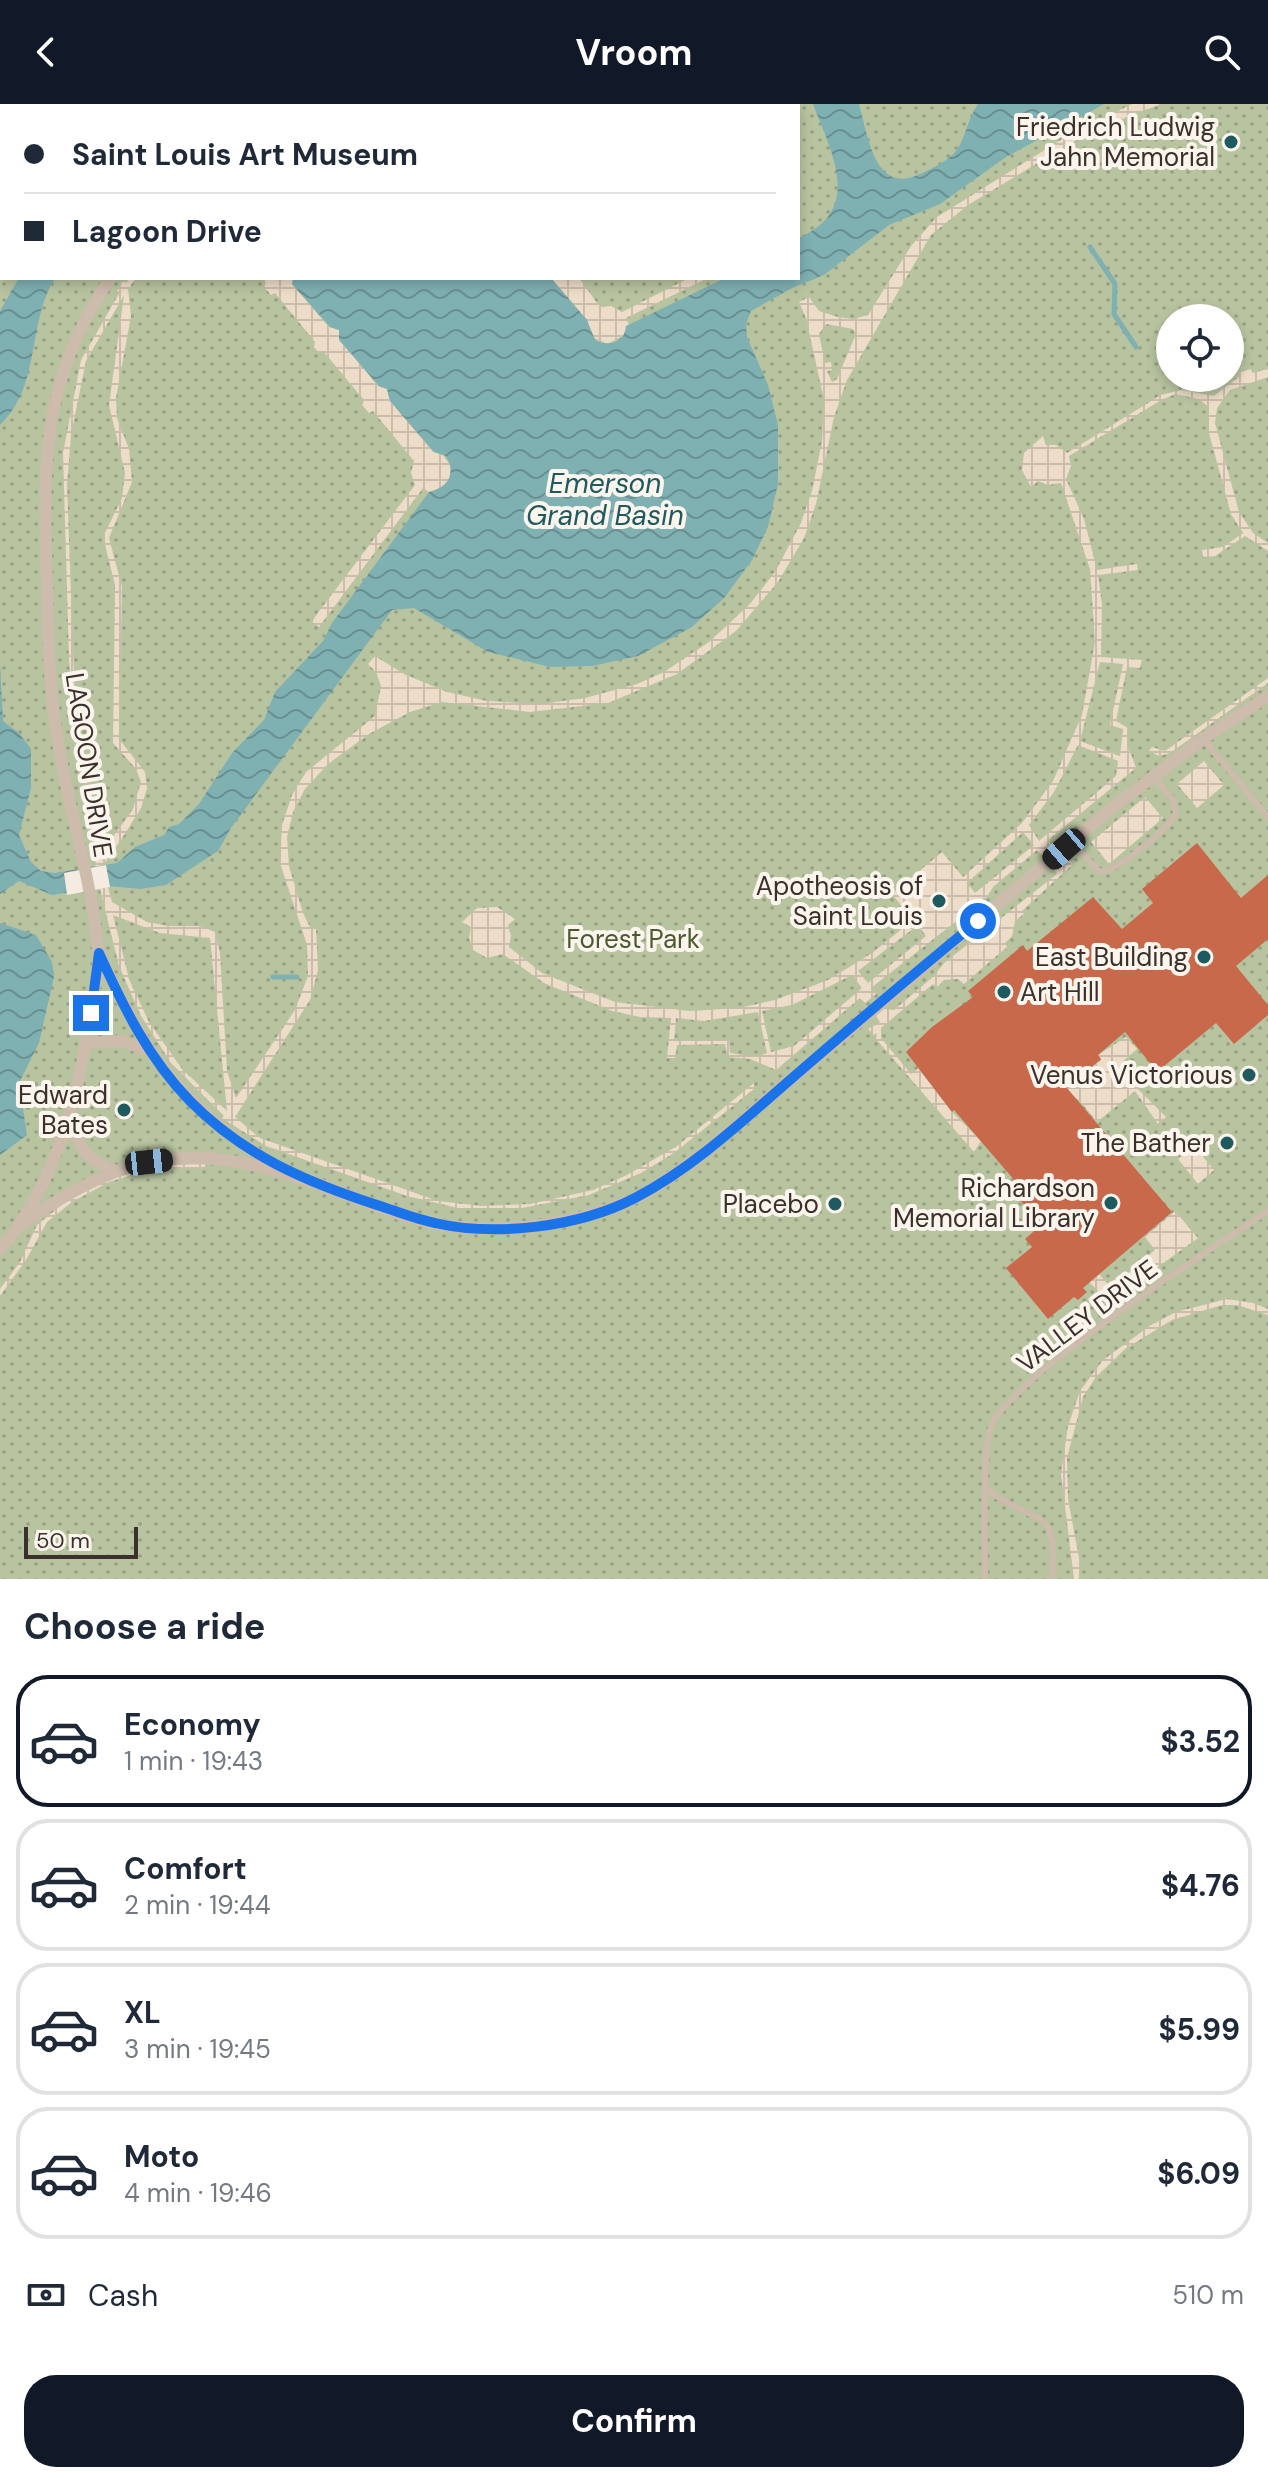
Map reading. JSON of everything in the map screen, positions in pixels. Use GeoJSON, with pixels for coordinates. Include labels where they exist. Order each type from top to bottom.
{"type":"FeatureCollection","features":[{"type":"Feature","properties":{"kind":"street","name":"LAGOON DRIVE"},"geometry":{"type":"LineString","coordinates":[[0,1250],[22,1224],[71,1116],[87,1043],[99,953],[54,718],[44,486],[50,422],[61,375],[86,313],[109,280]]}},
{"type":"Feature","properties":{"kind":"street"},"geometry":{"type":"LineString","coordinates":[[22,1224],[72,1191],[114,1170],[149,1162],[206,1157],[287,1173],[435,1223],[466,1227],[498,1228],[565,1221],[635,1198],[704,1153],[1153,776],[1268,696]]}},
{"type":"Feature","properties":{"kind":"street"},"geometry":{"type":"LineString","coordinates":[[99,953],[148,1050],[189,1100],[222,1131],[287,1173]]}},
{"type":"Feature","properties":{"kind":"street"},"geometry":{"type":"LineString","coordinates":[[87,1043],[121,1041],[148,1050]]}},
{"type":"Feature","properties":{"kind":"street"},"geometry":{"type":"LineString","coordinates":[[71,1116],[77,1142],[84,1154],[114,1170]]}},
{"type":"Feature","properties":{"kind":"lane"},"geometry":{"type":"LineString","coordinates":[[1203,739],[1268,817]]}},
{"type":"Feature","properties":{"kind":"lane"},"geometry":{"type":"LineString","coordinates":[[1072,842],[1100,872],[1117,867],[1167,825],[1176,813],[1173,800],[1153,776]]}},
{"type":"Feature","properties":{"kind":"lane","name":"VALLEY DRIVE"},"geometry":{"type":"LineString","coordinates":[[985,1579],[987,1445],[992,1425],[1016,1394],[1066,1352],[1268,1211]]}},
{"type":"Feature","properties":{"kind":"lane"},"geometry":{"type":"LineString","coordinates":[[987,1489],[1003,1502],[1042,1518],[1050,1528],[1054,1539],[1052,1579]]}},
{"type":"Feature","properties":{"kind":"green space","name":"Forest Park"},"geometry":{"type":"Polygon","coordinates":[[[800,104],[1268,104],[1268,1579],[0,1579],[0,280],[800,280],[800,104]]]}},
{"type":"Feature","properties":{"kind":"shaded area"},"geometry":{"type":"Polygon","coordinates":[[[1132,104],[1162,104],[1071,143],[968,205],[931,235],[847,380],[834,417],[816,504],[804,538],[778,582],[736,631],[677,674],[608,703],[530,712],[442,702],[410,712],[369,734],[328,764],[305,789],[293,812],[287,837],[289,866],[303,913],[311,929],[316,928],[318,970],[310,1000],[235,1117],[260,1138],[438,1201],[481,1206],[530,1204],[593,1190],[627,1175],[677,1146],[754,1083],[754,1089],[674,1153],[641,1173],[589,1195],[522,1208],[458,1208],[407,1196],[266,1146],[222,1118],[224,1116],[171,1063],[141,1016],[119,966],[100,889],[108,887],[112,902],[147,922],[168,926],[200,926],[215,932],[220,953],[227,1071],[236,1098],[295,1010],[308,976],[307,945],[280,863],[282,825],[292,795],[306,772],[375,716],[381,686],[376,672],[368,664],[375,656],[404,674],[447,692],[487,701],[540,704],[585,698],[637,684],[664,672],[709,642],[749,605],[775,572],[801,523],[812,491],[822,441],[824,400],[806,318],[799,302],[809,297],[819,311],[838,317],[853,319],[868,315],[911,246],[937,217],[1064,138],[1132,104]],[[826,324],[819,334],[825,363],[831,362],[832,370],[827,371],[832,382],[837,379],[856,334],[853,329],[826,324]],[[113,915],[129,979],[149,1022],[182,1069],[227,1111],[210,938],[160,933],[113,915]]]}},
{"type":"Feature","properties":{"kind":"shaded area"},"geometry":{"type":"Polygon","coordinates":[[[135,280],[128,289],[131,316],[116,398],[117,418],[129,449],[132,482],[109,538],[122,587],[119,739],[145,772],[147,788],[141,808],[121,840],[103,865],[95,867],[97,852],[74,727],[63,453],[81,360],[120,292],[117,291],[123,281],[135,280]],[[124,295],[86,361],[71,435],[67,485],[75,704],[102,852],[133,809],[141,782],[136,769],[113,743],[115,585],[103,537],[122,498],[125,473],[109,405],[124,295]]]}},
{"type":"Feature","properties":{"kind":"shaded area"},"geometry":{"type":"Polygon","coordinates":[[[264,280],[293,280],[292,284],[329,327],[339,330],[340,340],[378,386],[387,389],[390,401],[433,452],[441,453],[451,466],[450,479],[445,486],[429,492],[423,488],[319,627],[312,622],[317,614],[415,485],[411,473],[414,461],[373,411],[369,413],[362,405],[364,400],[323,351],[319,353],[314,347],[315,342],[275,293],[271,295],[263,286],[266,283],[264,280]]]}},
{"type":"Feature","properties":{"kind":"shaded area"},"geometry":{"type":"Polygon","coordinates":[[[553,280],[580,280],[600,307],[611,306],[622,312],[685,280],[704,280],[626,318],[629,325],[625,335],[607,344],[591,336],[587,320],[553,280]]]}},
{"type":"Feature","properties":{"kind":"shaded area"},"geometry":{"type":"Polygon","coordinates":[[[1251,369],[1252,373],[1268,369],[1268,377],[1244,385],[1244,371],[1251,369]]]}},
{"type":"Feature","properties":{"kind":"shaded area"},"geometry":{"type":"Polygon","coordinates":[[[1192,392],[1214,396],[1219,392],[1229,392],[1217,408],[1215,423],[1239,512],[1253,533],[1268,543],[1268,551],[1245,536],[1215,556],[1203,557],[1202,550],[1223,547],[1243,533],[1231,514],[1209,433],[1209,407],[1198,399],[1176,394],[1163,399],[1069,456],[1071,466],[1066,479],[1084,519],[1097,570],[1137,564],[1138,570],[1098,575],[1102,604],[1101,657],[1142,660],[1140,668],[1127,667],[1116,721],[1128,728],[1127,743],[1136,768],[1048,840],[1053,846],[1042,855],[1037,850],[994,886],[986,898],[871,988],[876,994],[865,1003],[860,998],[776,1070],[750,1059],[728,1057],[725,1044],[677,1045],[675,1058],[667,1058],[671,1018],[640,1017],[612,1011],[544,983],[503,954],[487,958],[473,950],[469,938],[471,927],[462,922],[477,908],[497,907],[515,919],[508,925],[511,936],[509,947],[542,973],[615,1002],[690,1011],[738,1008],[775,1000],[828,980],[872,953],[913,920],[892,894],[942,852],[963,877],[1022,823],[1053,781],[1082,715],[1095,642],[1090,569],[1061,483],[1048,485],[1038,481],[1031,487],[1022,470],[1024,453],[1043,436],[1046,445],[1056,445],[1067,453],[1161,395],[1192,392]],[[1100,662],[1080,741],[1120,756],[1123,729],[1110,725],[1123,664],[1100,662]],[[1078,745],[1054,792],[1029,825],[1039,841],[1116,776],[1118,761],[1078,745]],[[1023,832],[967,883],[975,893],[1034,845],[1023,832]],[[918,925],[858,971],[868,983],[926,936],[918,925]],[[852,975],[792,1005],[762,1011],[771,1052],[794,1046],[862,988],[852,975]],[[758,1012],[704,1021],[676,1018],[674,1041],[729,1040],[730,1053],[755,1057],[767,1053],[758,1012]]]}},
{"type":"Feature","properties":{"kind":"shaded area"},"geometry":{"type":"Polygon","coordinates":[[[1268,678],[1268,683],[1170,753],[1159,756],[1149,751],[1152,747],[1165,751],[1268,678]]]}},
{"type":"Feature","properties":{"kind":"shaded area"},"geometry":{"type":"Polygon","coordinates":[[[1204,761],[1224,785],[1197,808],[1177,784],[1204,761]]]}},
{"type":"Feature","properties":{"kind":"shaded area"},"geometry":{"type":"Polygon","coordinates":[[[1145,797],[1163,818],[1109,864],[1091,842],[1145,797]]]}},
{"type":"Feature","properties":{"kind":"shaded area"},"geometry":{"type":"Polygon","coordinates":[[[1067,857],[1073,864],[1022,911],[1024,914],[1015,921],[1012,936],[1005,943],[1007,947],[964,984],[958,979],[944,980],[937,987],[933,984],[881,1028],[881,1038],[911,1074],[919,1068],[951,1111],[981,1141],[974,1152],[876,1039],[877,1033],[874,1035],[868,1029],[880,1022],[876,1016],[884,1009],[894,1010],[934,976],[944,963],[1057,874],[1053,868],[1067,857]]]}},
{"type":"Feature","properties":{"kind":"shaded area"},"geometry":{"type":"Polygon","coordinates":[[[1126,1037],[1137,1049],[1122,1062],[1141,1086],[1138,1089],[1166,1117],[1158,1124],[1135,1091],[1097,1122],[1080,1101],[1064,1091],[1101,1060],[1098,1055],[1126,1037]]]}},
{"type":"Feature","properties":{"kind":"shaded area"},"geometry":{"type":"Polygon","coordinates":[[[1194,1146],[1214,1170],[1198,1184],[1178,1159],[1194,1146]]]}},
{"type":"Feature","properties":{"kind":"shaded area"},"geometry":{"type":"Polygon","coordinates":[[[205,1164],[205,1169],[173,1168],[138,1173],[109,1182],[72,1202],[47,1222],[26,1260],[0,1296],[0,1289],[20,1262],[37,1225],[74,1195],[105,1179],[162,1165],[205,1164]]]}},
{"type":"Feature","properties":{"kind":"shaded area"},"geometry":{"type":"Polygon","coordinates":[[[1175,1211],[1198,1238],[1126,1290],[1116,1295],[1100,1293],[1083,1276],[1093,1267],[1111,1288],[1155,1250],[1145,1237],[1175,1211]]]}},
{"type":"Feature","properties":{"kind":"shaded area"},"geometry":{"type":"Polygon","coordinates":[[[1227,1299],[1253,1303],[1268,1309],[1268,1315],[1237,1305],[1222,1305],[1172,1320],[1125,1349],[1095,1378],[1083,1397],[1067,1458],[1068,1499],[1080,1563],[1079,1579],[1074,1579],[1061,1474],[1068,1426],[1080,1391],[1103,1360],[1151,1325],[1176,1312],[1227,1299]]]}},
{"type":"Feature","properties":{"kind":"water","name":"Emerson Grand Basin"},"geometry":{"type":"Polygon","coordinates":[[[813,104],[859,104],[876,159],[883,170],[893,177],[905,179],[930,170],[954,154],[978,104],[1104,104],[1006,157],[940,204],[889,225],[824,275],[792,288],[751,311],[746,324],[747,337],[768,385],[778,425],[778,484],[768,527],[752,560],[725,597],[692,627],[638,656],[592,666],[550,667],[488,652],[414,608],[392,610],[231,828],[218,851],[166,885],[140,889],[108,886],[52,895],[19,881],[0,894],[0,664],[3,721],[19,733],[31,749],[31,788],[19,835],[31,862],[41,871],[54,873],[117,863],[135,847],[164,835],[169,827],[179,824],[199,804],[232,753],[264,720],[275,692],[323,641],[332,623],[429,492],[448,480],[451,469],[446,456],[434,452],[390,401],[387,389],[379,386],[339,340],[339,330],[330,327],[292,284],[293,280],[553,280],[587,320],[595,340],[615,342],[625,332],[626,326],[721,280],[800,280],[800,237],[818,226],[831,212],[837,196],[834,161],[813,104]]]}},
{"type":"Feature","properties":{"kind":"water"},"geometry":{"type":"Polygon","coordinates":[[[18,280],[54,280],[40,315],[22,392],[0,425],[0,311],[18,280]]]}},
{"type":"Feature","properties":{"kind":"water"},"geometry":{"type":"Polygon","coordinates":[[[0,923],[36,935],[52,962],[54,977],[39,1043],[19,1083],[27,1135],[0,1155],[0,923]]]}},
{"type":"Feature","properties":{"kind":"pier"},"geometry":{"type":"Polygon","coordinates":[[[106,865],[110,887],[67,895],[64,873],[106,865]]]}},
{"type":"Feature","properties":{"kind":"building"},"geometry":{"type":"Polygon","coordinates":[[[1197,843],[1241,898],[1268,875],[1268,939],[1236,966],[1268,1005],[1268,1015],[1234,1044],[1216,1023],[1157,1072],[1125,1032],[1098,1055],[1101,1059],[1067,1088],[1172,1212],[1083,1288],[1087,1292],[1078,1300],[1074,1297],[1048,1319],[1006,1268],[1032,1247],[1025,1239],[1041,1225],[1019,1199],[1016,1201],[1006,1190],[1015,1181],[954,1110],[952,1112],[906,1052],[932,1027],[973,997],[968,991],[1023,945],[1027,951],[1093,897],[1122,929],[1153,903],[1142,889],[1197,843]]]}},
{"type":"Feature","properties":{"kind":"waterway"},"geometry":{"type":"LineString","coordinates":[[1090,247],[1115,284],[1114,314],[1136,347]]}},
{"type":"Feature","properties":{"kind":"waterway"},"geometry":{"type":"LineString","coordinates":[[273,977],[297,977]]}},
{"type":"Feature","properties":{"kind":"place","name":"Friedrich Ludwig Jahn Memorial"},"geometry":{"type":"Point","coordinates":[1231,142]}},
{"type":"Feature","properties":{"kind":"place","name":"Apotheosis of Saint Louis"},"geometry":{"type":"Point","coordinates":[939,901]}},
{"type":"Feature","properties":{"kind":"place","name":"East Building"},"geometry":{"type":"Point","coordinates":[1204,957]}},
{"type":"Feature","properties":{"kind":"place","name":"Art Hill"},"geometry":{"type":"Point","coordinates":[1004,992]}},
{"type":"Feature","properties":{"kind":"place","name":"Venus Victorious"},"geometry":{"type":"Point","coordinates":[1249,1075]}},
{"type":"Feature","properties":{"kind":"place","name":"Edward Bates"},"geometry":{"type":"Point","coordinates":[124,1110]}},
{"type":"Feature","properties":{"kind":"place","name":"The Bather"},"geometry":{"type":"Point","coordinates":[1227,1143]}},
{"type":"Feature","properties":{"kind":"place","name":"Richardson Memorial Library"},"geometry":{"type":"Point","coordinates":[1111,1203]}},
{"type":"Feature","properties":{"kind":"place","name":"Placebo"},"geometry":{"type":"Point","coordinates":[835,1204]}},
{"type":"Feature","properties":{"kind":"route"},"geometry":{"type":"LineString","coordinates":[[91,1013],[99,953],[128,1016],[161,1068],[189,1100],[245,1148],[287,1173],[435,1223],[498,1228],[531,1226],[565,1221],[635,1198],[704,1153],[978,921]]}}]}
